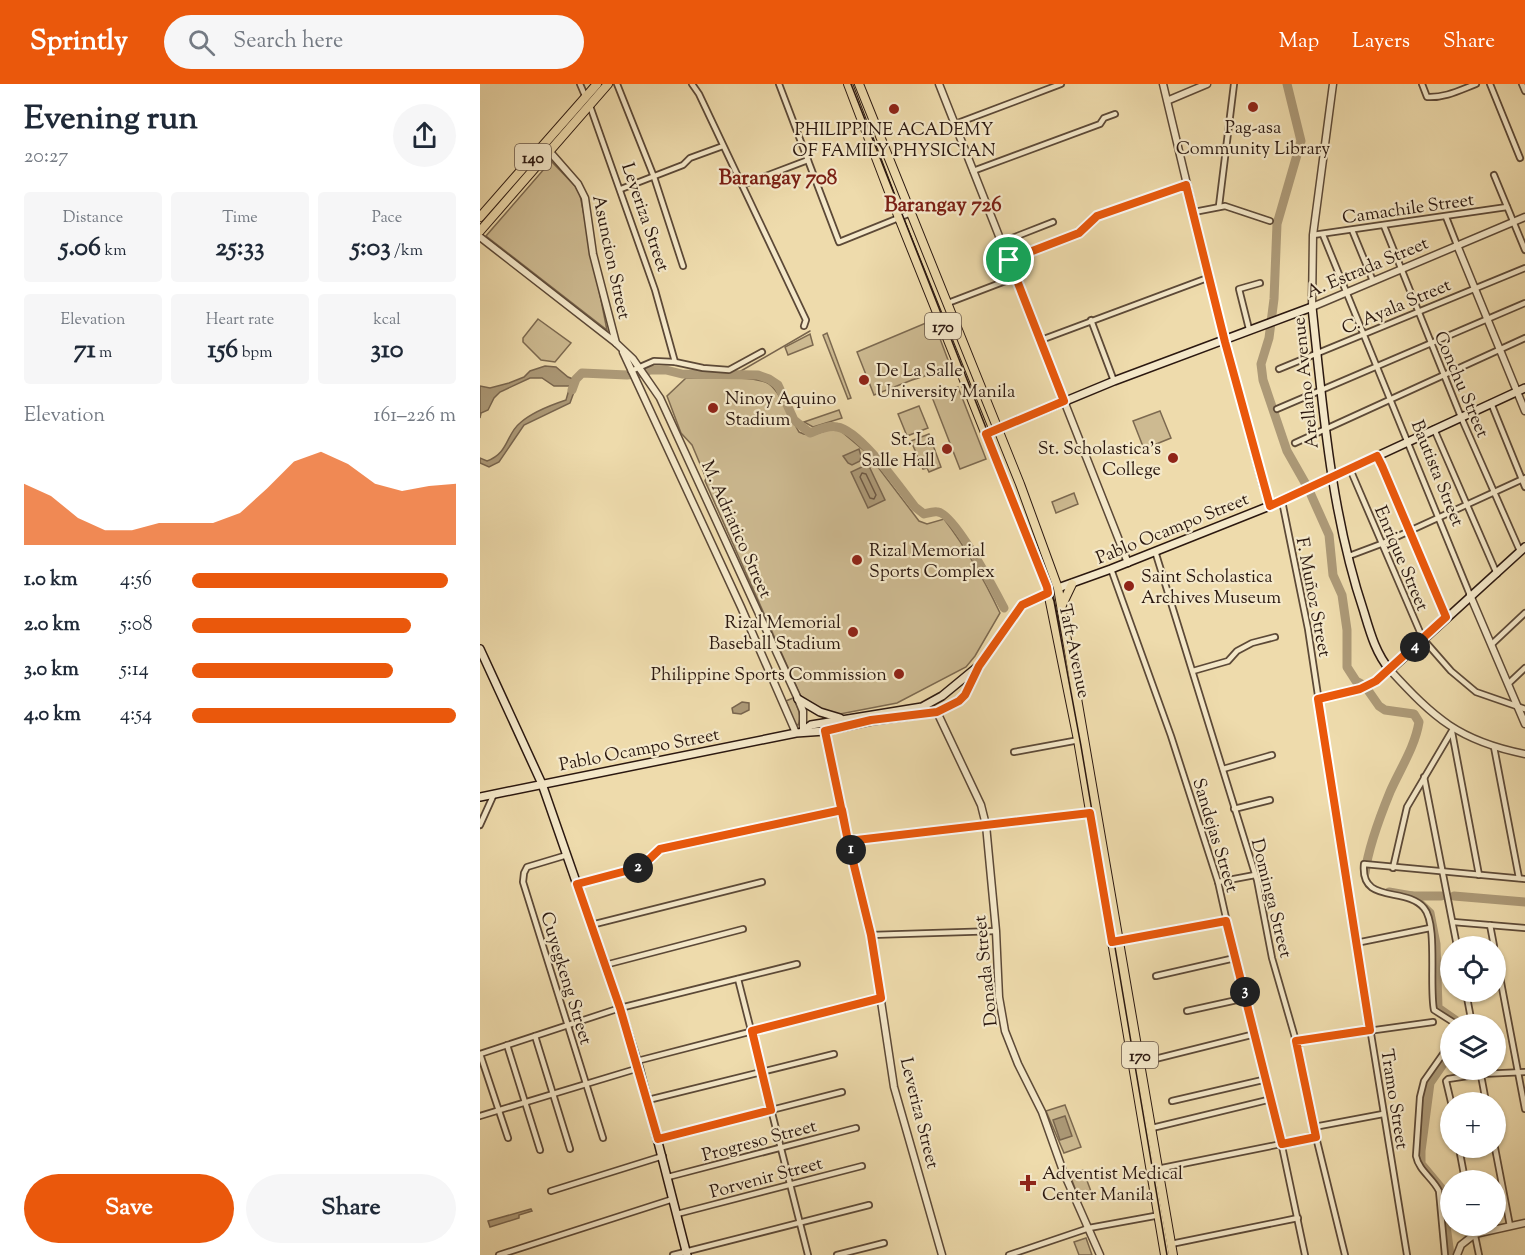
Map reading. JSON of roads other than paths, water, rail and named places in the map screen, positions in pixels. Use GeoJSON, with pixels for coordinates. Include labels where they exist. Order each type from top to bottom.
{"type":"FeatureCollection","features":[{"type":"Feature","properties":{"kind":"main road","name":"140"},"geometry":{"type":"LineString","coordinates":[[480,218],[597,84]]}},
{"type":"Feature","properties":{"kind":"main road","name":"140"},"geometry":{"type":"LineString","coordinates":[[480,231],[608,84]]}},
{"type":"Feature","properties":{"kind":"main road","name":"Taft Avenue"},"geometry":{"type":"LineString","coordinates":[[848,84],[899,218],[1047,587],[1082,740]]}},
{"type":"Feature","properties":{"kind":"main road","name":"Taft Avenue"},"geometry":{"type":"LineString","coordinates":[[859,84],[1020,484],[1058,588],[1155,1170],[1165,1255]]}},
{"type":"Feature","properties":{"kind":"main road","name":"A. Estrada Street"},"geometry":{"type":"LineString","coordinates":[[986,434],[1114,381],[1312,307]]}},
{"type":"Feature","properties":{"kind":"main road","name":"Arellano Avenue"},"geometry":{"type":"LineString","coordinates":[[1312,307],[1320,392],[1332,477],[1357,592],[1381,658],[1390,670]]}},
{"type":"Feature","properties":{"kind":"main road"},"geometry":{"type":"LineString","coordinates":[[951,347],[963,341]]}},
{"type":"Feature","properties":{"kind":"main road","name":"Pablo Ocampo Street"},"geometry":{"type":"LineString","coordinates":[[1058,588],[1128,563],[1282,501],[1525,388]]}},
{"type":"Feature","properties":{"kind":"main road"},"geometry":{"type":"LineString","coordinates":[[1390,670],[1522,549]]}},
{"type":"Feature","properties":{"kind":"main road"},"geometry":{"type":"LineString","coordinates":[[1061,610],[1071,584]]}},
{"type":"Feature","properties":{"kind":"main road","name":"Pablo Ocampo Street"},"geometry":{"type":"LineString","coordinates":[[480,797],[800,732],[825,731],[871,720],[937,712],[959,701],[965,695],[979,666],[1022,605],[1048,593]]}},
{"type":"Feature","properties":{"kind":"main road"},"geometry":{"type":"LineString","coordinates":[[480,649],[542,784],[620,1008],[648,1100],[686,1253]]}},
{"type":"Feature","properties":{"kind":"main road","name":"Pablo Ocampo Street"},"geometry":{"type":"LineString","coordinates":[[800,732],[811,725],[922,707],[942,696],[979,666]]}},
{"type":"Feature","properties":{"kind":"main road"},"geometry":{"type":"LineString","coordinates":[[956,685],[965,695]]}},
{"type":"Feature","properties":{"kind":"main road"},"geometry":{"type":"LineString","coordinates":[[798,699],[820,712],[845,719]]}},
{"type":"Feature","properties":{"kind":"main road"},"geometry":{"type":"LineString","coordinates":[[922,707],[927,714]]}},
{"type":"Feature","properties":{"kind":"main road","name":"Taft Avenue"},"geometry":{"type":"LineString","coordinates":[[1144,1103],[1152,1128],[1155,1170]]}},
{"type":"Feature","properties":{"kind":"main road","name":"Taft Avenue"},"geometry":{"type":"LineString","coordinates":[[1162,1215],[1173,1255]]}},
{"type":"Feature","properties":{"kind":"street","name":"Leveriza Street"},"geometry":{"type":"LineString","coordinates":[[580,84],[621,189],[655,290],[675,362]]}},
{"type":"Feature","properties":{"kind":"street"},"geometry":{"type":"LineString","coordinates":[[617,84],[654,177],[683,266]]}},
{"type":"Feature","properties":{"kind":"street"},"geometry":{"type":"LineString","coordinates":[[692,84],[699,93],[806,320],[804,326]]}},
{"type":"Feature","properties":{"kind":"street"},"geometry":{"type":"LineString","coordinates":[[779,84],[839,242],[912,213]]}},
{"type":"Feature","properties":{"kind":"street"},"geometry":{"type":"LineString","coordinates":[[939,84],[1128,563]]}},
{"type":"Feature","properties":{"kind":"street"},"geometry":{"type":"LineString","coordinates":[[955,124],[1060,84]]}},
{"type":"Feature","properties":{"kind":"street"},"geometry":{"type":"LineString","coordinates":[[1163,84],[1224,339],[1270,506]]}},
{"type":"Feature","properties":{"kind":"street"},"geometry":{"type":"LineString","coordinates":[[1168,100],[1207,84]]}},
{"type":"Feature","properties":{"kind":"street"},"geometry":{"type":"LineString","coordinates":[[1219,206],[1234,84]]}},
{"type":"Feature","properties":{"kind":"street","name":"Arellano Avenue"},"geometry":{"type":"LineString","coordinates":[[1312,307],[1313,235],[1333,84]]}},
{"type":"Feature","properties":{"kind":"street"},"geometry":{"type":"LineString","coordinates":[[1422,84],[1427,97],[1444,96],[1476,84]]}},
{"type":"Feature","properties":{"kind":"street"},"geometry":{"type":"LineString","coordinates":[[1456,84],[1459,91]]}},
{"type":"Feature","properties":{"kind":"street"},"geometry":{"type":"LineString","coordinates":[[1490,84],[1520,158]]}},
{"type":"Feature","properties":{"kind":"street"},"geometry":{"type":"LineString","coordinates":[[1522,84],[1525,91]]}},
{"type":"Feature","properties":{"kind":"street"},"geometry":{"type":"LineString","coordinates":[[973,171],[1100,124],[1104,118],[1115,114]]}},
{"type":"Feature","properties":{"kind":"street"},"geometry":{"type":"LineString","coordinates":[[621,189],[683,165],[690,158],[723,146]]}},
{"type":"Feature","properties":{"kind":"street","name":"Asuncion Street"},"geometry":{"type":"LineString","coordinates":[[550,152],[578,184],[585,198],[593,254],[616,343]]}},
{"type":"Feature","properties":{"kind":"street"},"geometry":{"type":"LineString","coordinates":[[742,185],[808,160]]}},
{"type":"Feature","properties":{"kind":"street"},"geometry":{"type":"LineString","coordinates":[[1494,175],[1525,250]]}},
{"type":"Feature","properties":{"kind":"street"},"geometry":{"type":"LineString","coordinates":[[1009,260],[1079,233],[1097,216],[1186,185]]}},
{"type":"Feature","properties":{"kind":"street"},"geometry":{"type":"LineString","coordinates":[[1194,212],[1219,206],[1232,208],[1270,222]]}},
{"type":"Feature","properties":{"kind":"street","name":"Camachile Street"},"geometry":{"type":"LineString","coordinates":[[1313,235],[1507,207]]}},
{"type":"Feature","properties":{"kind":"street"},"geometry":{"type":"LineString","coordinates":[[1446,217],[1525,411]]}},
{"type":"Feature","properties":{"kind":"street","name":"A. Estrada Street"},"geometry":{"type":"LineString","coordinates":[[1312,307],[1525,218]]}},
{"type":"Feature","properties":{"kind":"street"},"geometry":{"type":"LineString","coordinates":[[1002,242],[1053,222]]}},
{"type":"Feature","properties":{"kind":"street","name":"Conchu Street"},"geometry":{"type":"LineString","coordinates":[[1384,226],[1461,417],[1522,549]]}},
{"type":"Feature","properties":{"kind":"street"},"geometry":{"type":"LineString","coordinates":[[1352,230],[1373,281]]}},
{"type":"Feature","properties":{"kind":"street","name":"Bautista Street"},"geometry":{"type":"LineString","coordinates":[[1323,234],[1470,595],[1508,684],[1522,708],[1525,724]]}},
{"type":"Feature","properties":{"kind":"street","name":"M. Adriatico Street"},"geometry":{"type":"LineString","coordinates":[[480,237],[616,343],[633,359],[665,408],[798,699],[803,711],[800,732]]}},
{"type":"Feature","properties":{"kind":"street","name":"C. Ayala Street"},"geometry":{"type":"LineString","coordinates":[[1279,369],[1525,268]]}},
{"type":"Feature","properties":{"kind":"street"},"geometry":{"type":"LineString","coordinates":[[948,303],[1016,277]]}},
{"type":"Feature","properties":{"kind":"street"},"geometry":{"type":"LineString","coordinates":[[1041,340],[1210,277]]}},
{"type":"Feature","properties":{"kind":"street"},"geometry":{"type":"LineString","coordinates":[[1250,329],[1239,289],[1260,283]]}},
{"type":"Feature","properties":{"kind":"street"},"geometry":{"type":"LineString","coordinates":[[1277,409],[1525,303]]}},
{"type":"Feature","properties":{"kind":"street"},"geometry":{"type":"LineString","coordinates":[[1091,320],[1114,381]]}},
{"type":"Feature","properties":{"kind":"street"},"geometry":{"type":"LineString","coordinates":[[1295,443],[1525,338]]}},
{"type":"Feature","properties":{"kind":"street","name":"M. Adriatico Street"},"geometry":{"type":"LineString","coordinates":[[621,349],[800,732]]}},
{"type":"Feature","properties":{"kind":"street"},"geometry":{"type":"LineString","coordinates":[[632,374],[654,361],[729,370],[762,352]]}},
{"type":"Feature","properties":{"kind":"street"},"geometry":{"type":"LineString","coordinates":[[1491,403],[1524,479],[1525,487]]}},
{"type":"Feature","properties":{"kind":"street"},"geometry":{"type":"LineString","coordinates":[[1434,429],[1497,574]]}},
{"type":"Feature","properties":{"kind":"street"},"geometry":{"type":"LineString","coordinates":[[1377,456],[1446,617]]}},
{"type":"Feature","properties":{"kind":"street","name":"Enrique Street"},"geometry":{"type":"LineString","coordinates":[[1350,469],[1423,639],[1462,682],[1476,692],[1522,708]]}},
{"type":"Feature","properties":{"kind":"street"},"geometry":{"type":"LineString","coordinates":[[1349,556],[1381,544],[1524,479]]}},
{"type":"Feature","properties":{"kind":"street","name":"F. Muñoz Street"},"geometry":{"type":"LineString","coordinates":[[1282,501],[1308,629],[1318,699]]}},
{"type":"Feature","properties":{"kind":"street","name":"Dominga Street"},"geometry":{"type":"LineString","coordinates":[[1155,551],[1255,875],[1272,958],[1296,1041],[1316,1137],[1345,1255]]}},
{"type":"Feature","properties":{"kind":"street","name":"Sandejas Street"},"geometry":{"type":"LineString","coordinates":[[1111,569],[1171,736],[1218,882],[1234,958],[1272,1099],[1305,1255]]}},
{"type":"Feature","properties":{"kind":"street"},"geometry":{"type":"LineString","coordinates":[[1492,644],[1525,613]]}},
{"type":"Feature","properties":{"kind":"street"},"geometry":{"type":"LineString","coordinates":[[1193,670],[1228,662],[1237,651],[1252,643],[1275,637]]}},
{"type":"Feature","properties":{"kind":"street"},"geometry":{"type":"LineString","coordinates":[[1508,684],[1525,668]]}},
{"type":"Feature","properties":{"kind":"street"},"geometry":{"type":"LineString","coordinates":[[1318,699],[1360,689],[1376,681],[1390,670],[1425,707],[1452,730],[1494,747],[1525,754]]}},
{"type":"Feature","properties":{"kind":"street","name":"Tramo Street"},"geometry":{"type":"LineString","coordinates":[[1318,699],[1407,1255]]}},
{"type":"Feature","properties":{"kind":"street","name":"Donada Street"},"geometry":{"type":"LineString","coordinates":[[937,712],[981,805],[986,825],[996,932],[999,997],[1005,1031],[1018,1064],[1042,1112],[1070,1189],[1100,1255]]}},
{"type":"Feature","properties":{"kind":"street"},"geometry":{"type":"LineString","coordinates":[[1393,868],[1407,807],[1452,730]]}},
{"type":"Feature","properties":{"kind":"street"},"geometry":{"type":"LineString","coordinates":[[1452,730],[1479,875]]}},
{"type":"Feature","properties":{"kind":"street","name":"Leveriza Street"},"geometry":{"type":"LineString","coordinates":[[825,731],[871,935],[894,1087],[942,1255]]}},
{"type":"Feature","properties":{"kind":"street"},"geometry":{"type":"LineString","coordinates":[[1014,752],[1082,740]]}},
{"type":"Feature","properties":{"kind":"street"},"geometry":{"type":"LineString","coordinates":[[1440,1014],[1434,1010],[1432,999],[1430,927],[1426,909],[1417,901],[1367,885],[1363,874],[1365,864],[1522,878],[1494,747]]}},
{"type":"Feature","properties":{"kind":"street"},"geometry":{"type":"LineString","coordinates":[[1223,769],[1272,755]]}},
{"type":"Feature","properties":{"kind":"street"},"geometry":{"type":"LineString","coordinates":[[1424,777],[1455,936]]}},
{"type":"Feature","properties":{"kind":"street"},"geometry":{"type":"LineString","coordinates":[[480,825],[494,794]]}},
{"type":"Feature","properties":{"kind":"street"},"geometry":{"type":"LineString","coordinates":[[1234,809],[1270,800]]}},
{"type":"Feature","properties":{"kind":"street"},"geometry":{"type":"LineString","coordinates":[[577,884],[641,867],[660,849],[842,810]]}},
{"type":"Feature","properties":{"kind":"street"},"geometry":{"type":"LineString","coordinates":[[848,841],[1094,813]]}},
{"type":"Feature","properties":{"kind":"street","name":"Cuyegkeng Street"},"geometry":{"type":"LineString","coordinates":[[567,855],[527,867],[523,882],[603,1138]]}},
{"type":"Feature","properties":{"kind":"street"},"geometry":{"type":"LineString","coordinates":[[1218,882],[1255,875]]}},
{"type":"Feature","properties":{"kind":"street"},"geometry":{"type":"LineString","coordinates":[[591,925],[762,882]]}},
{"type":"Feature","properties":{"kind":"street"},"geometry":{"type":"LineString","coordinates":[[1116,942],[1226,921]]}},
{"type":"Feature","properties":{"kind":"street"},"geometry":{"type":"LineString","coordinates":[[1453,922],[1525,928]]}},
{"type":"Feature","properties":{"kind":"street"},"geometry":{"type":"LineString","coordinates":[[1490,925],[1492,936]]}},
{"type":"Feature","properties":{"kind":"street"},"geometry":{"type":"LineString","coordinates":[[1356,943],[1430,927]]}},
{"type":"Feature","properties":{"kind":"street"},"geometry":{"type":"LineString","coordinates":[[605,965],[743,929]]}},
{"type":"Feature","properties":{"kind":"street"},"geometry":{"type":"LineString","coordinates":[[871,935],[996,932]]}},
{"type":"Feature","properties":{"kind":"street"},"geometry":{"type":"LineString","coordinates":[[1156,976],[1234,958]]}},
{"type":"Feature","properties":{"kind":"street"},"geometry":{"type":"LineString","coordinates":[[508,1138],[480,1054],[620,1008],[797,964]]}},
{"type":"Feature","properties":{"kind":"street"},"geometry":{"type":"LineString","coordinates":[[738,979],[808,1255]]}},
{"type":"Feature","properties":{"kind":"street"},"geometry":{"type":"LineString","coordinates":[[480,1116],[586,1084],[638,1064],[752,1031],[881,998]]}},
{"type":"Feature","properties":{"kind":"street"},"geometry":{"type":"LineString","coordinates":[[1187,1011],[1246,998]]}},
{"type":"Feature","properties":{"kind":"street"},"geometry":{"type":"LineString","coordinates":[[1505,1002],[1525,1109]]}},
{"type":"Feature","properties":{"kind":"street"},"geometry":{"type":"LineString","coordinates":[[1296,1041],[1433,1022]]}},
{"type":"Feature","properties":{"kind":"street"},"geometry":{"type":"LineString","coordinates":[[1137,1062],[1256,1034]]}},
{"type":"Feature","properties":{"kind":"street"},"geometry":{"type":"LineString","coordinates":[[535,1036],[570,1149]]}},
{"type":"Feature","properties":{"kind":"street"},"geometry":{"type":"LineString","coordinates":[[507,1045],[540,1150]]}},
{"type":"Feature","properties":{"kind":"street"},"geometry":{"type":"LineString","coordinates":[[648,1100],[834,1054]]}},
{"type":"Feature","properties":{"kind":"street"},"geometry":{"type":"LineString","coordinates":[[1440,1058],[1424,1081],[1420,1097],[1416,1156],[1418,1165],[1439,1191],[1445,1255]]}},
{"type":"Feature","properties":{"kind":"street"},"geometry":{"type":"LineString","coordinates":[[1506,1072],[1525,1072]]}},
{"type":"Feature","properties":{"kind":"street"},"geometry":{"type":"LineString","coordinates":[[1172,1101],[1267,1079]]}},
{"type":"Feature","properties":{"kind":"street"},"geometry":{"type":"LineString","coordinates":[[658,1139],[842,1092]]}},
{"type":"Feature","properties":{"kind":"street"},"geometry":{"type":"LineString","coordinates":[[1152,1128],[1272,1099]]}},
{"type":"Feature","properties":{"kind":"street"},"geometry":{"type":"LineString","coordinates":[[1314,1127],[1383,1114]]}},
{"type":"Feature","properties":{"kind":"street","name":"Progreso Street"},"geometry":{"type":"LineString","coordinates":[[668,1178],[856,1128]]}},
{"type":"Feature","properties":{"kind":"street"},"geometry":{"type":"LineString","coordinates":[[1155,1170],[1316,1137]]}},
{"type":"Feature","properties":{"kind":"street"},"geometry":{"type":"LineString","coordinates":[[551,1191],[663,1156]]}},
{"type":"Feature","properties":{"kind":"street"},"geometry":{"type":"LineString","coordinates":[[1497,1158],[1510,1226]]}},
{"type":"Feature","properties":{"kind":"street","name":"Porvenir Street"},"geometry":{"type":"LineString","coordinates":[[677,1214],[862,1166]]}},
{"type":"Feature","properties":{"kind":"street"},"geometry":{"type":"LineString","coordinates":[[499,1255],[673,1199]]}},
{"type":"Feature","properties":{"kind":"street"},"geometry":{"type":"LineString","coordinates":[[673,1255],[869,1205]]}},
{"type":"Feature","properties":{"kind":"street"},"geometry":{"type":"LineString","coordinates":[[1010,1255],[1089,1228],[1162,1215]]}},
{"type":"Feature","properties":{"kind":"street"},"geometry":{"type":"LineString","coordinates":[[1171,1244],[1298,1218]]}},
{"type":"Feature","properties":{"kind":"street"},"geometry":{"type":"LineString","coordinates":[[1506,1227],[1525,1223]]}},
{"type":"Feature","properties":{"kind":"street"},"geometry":{"type":"LineString","coordinates":[[1457,1255],[1461,1245],[1472,1236]]}},
{"type":"Feature","properties":{"kind":"street"},"geometry":{"type":"LineString","coordinates":[[1475,1236],[1479,1255]]}},
{"type":"Feature","properties":{"kind":"street"},"geometry":{"type":"LineString","coordinates":[[837,1255],[884,1243]]}},
{"type":"Feature","properties":{"kind":"water"},"geometry":{"type":"Polygon","coordinates":[[[545,366],[556,367],[568,377],[578,381],[570,403],[524,425],[499,462],[489,467],[480,463],[480,458],[487,461],[494,458],[503,448],[515,427],[530,415],[566,400],[570,386],[554,386],[542,378],[530,378],[500,392],[488,410],[481,413],[480,418],[480,386],[490,388],[509,383],[524,377],[530,371],[545,366]]]}},
{"type":"Feature","properties":{"kind":"water"},"geometry":{"type":"Polygon","coordinates":[[[859,449],[860,461],[852,465],[848,463],[843,456],[859,449]]]}},
{"type":"Feature","properties":{"kind":"water"},"geometry":{"type":"Polygon","coordinates":[[[868,464],[885,500],[868,508],[851,472],[868,464]]]}},
{"type":"Feature","properties":{"kind":"water"},"geometry":{"type":"Polygon","coordinates":[[[742,702],[749,703],[749,710],[741,714],[733,713],[732,708],[742,702]]]}},
{"type":"Feature","properties":{"kind":"water"},"geometry":{"type":"Polygon","coordinates":[[[1065,1116],[1072,1136],[1060,1140],[1053,1120],[1065,1116]]]}},
{"type":"Feature","properties":{"kind":"water"},"geometry":{"type":"Polygon","coordinates":[[[531,1209],[532,1211],[519,1215],[519,1218],[490,1227],[488,1221],[531,1209]]]}},
{"type":"Feature","properties":{"kind":"waterway"},"geometry":{"type":"LineString","coordinates":[[1287,84],[1301,141],[1277,224],[1274,299],[1269,338],[1261,364],[1263,380],[1287,451],[1308,488],[1329,535],[1333,575],[1342,595],[1347,630],[1347,667],[1356,681],[1365,686],[1379,706],[1385,710],[1414,714],[1419,722],[1411,749],[1379,821],[1365,873]]}},
{"type":"Feature","properties":{"kind":"waterway"},"geometry":{"type":"LineString","coordinates":[[734,375],[810,331]]}},
{"type":"Feature","properties":{"kind":"waterway"},"geometry":{"type":"LineString","coordinates":[[572,390],[576,379],[582,373],[627,375],[650,370],[666,370],[682,374],[758,375],[769,379],[778,385],[794,420],[810,433],[830,427],[846,431],[857,438],[879,461],[915,507],[924,514],[938,512],[945,516],[974,554],[1004,608]]}},
{"type":"Feature","properties":{"kind":"waterway"},"geometry":{"type":"LineString","coordinates":[[1389,892],[1412,896],[1430,913],[1436,944],[1438,1008],[1447,1014]]}},
{"type":"Feature","properties":{"kind":"waterway"},"geometry":{"type":"LineString","coordinates":[[1412,896],[1441,896]]}},
{"type":"Feature","properties":{"kind":"waterway"},"geometry":{"type":"LineString","coordinates":[[1454,896],[1525,902]]}},
{"type":"Feature","properties":{"kind":"waterway"},"geometry":{"type":"LineString","coordinates":[[1440,1068],[1430,1083],[1421,1164],[1441,1188],[1450,1255]]}},
{"type":"Feature","properties":{"kind":"tram line"},"geometry":{"type":"LineString","coordinates":[[851,84],[1054,601],[1081,746],[1167,1255]]}},
{"type":"Feature","properties":{"kind":"place","name":"Pag-asa Community Library"},"geometry":{"type":"Point","coordinates":[1253,107]}},
{"type":"Feature","properties":{"kind":"place","name":"PHILIPPINE ACADEMY OF FAMILY PHYSICIAN"},"geometry":{"type":"Point","coordinates":[894,109]}},
{"type":"Feature","properties":{"kind":"place","name":"De La Salle University Manila"},"geometry":{"type":"Point","coordinates":[864,380]}},
{"type":"Feature","properties":{"kind":"place","name":"Ninoy Aquino Stadium"},"geometry":{"type":"Point","coordinates":[713,408]}},
{"type":"Feature","properties":{"kind":"place","name":"St. La Salle Hall"},"geometry":{"type":"Point","coordinates":[947,449]}},
{"type":"Feature","properties":{"kind":"place","name":"St. Scholastica's College"},"geometry":{"type":"Point","coordinates":[1173,458]}},
{"type":"Feature","properties":{"kind":"place","name":"Rizal Memorial Sports Complex"},"geometry":{"type":"Point","coordinates":[857,560]}},
{"type":"Feature","properties":{"kind":"place","name":"Saint Scholastica Archives Museum"},"geometry":{"type":"Point","coordinates":[1129,586]}},
{"type":"Feature","properties":{"kind":"place","name":"Rizal Memorial Baseball Stadium"},"geometry":{"type":"Point","coordinates":[853,632]}},
{"type":"Feature","properties":{"kind":"place","name":"Philippine Sports Commission"},"geometry":{"type":"Point","coordinates":[899,674]}},
{"type":"Feature","properties":{"kind":"place","name":"Adventist Medical Center Manila"},"geometry":{"type":"Point","coordinates":[1028,1183]}},
{"type":"Feature","properties":{"kind":"district","name":"Barangay 708"},"geometry":{"type":"Point","coordinates":[778,177]}},
{"type":"Feature","properties":{"kind":"district","name":"Barangay 726"},"geometry":{"type":"Point","coordinates":[943,204]}}]}
